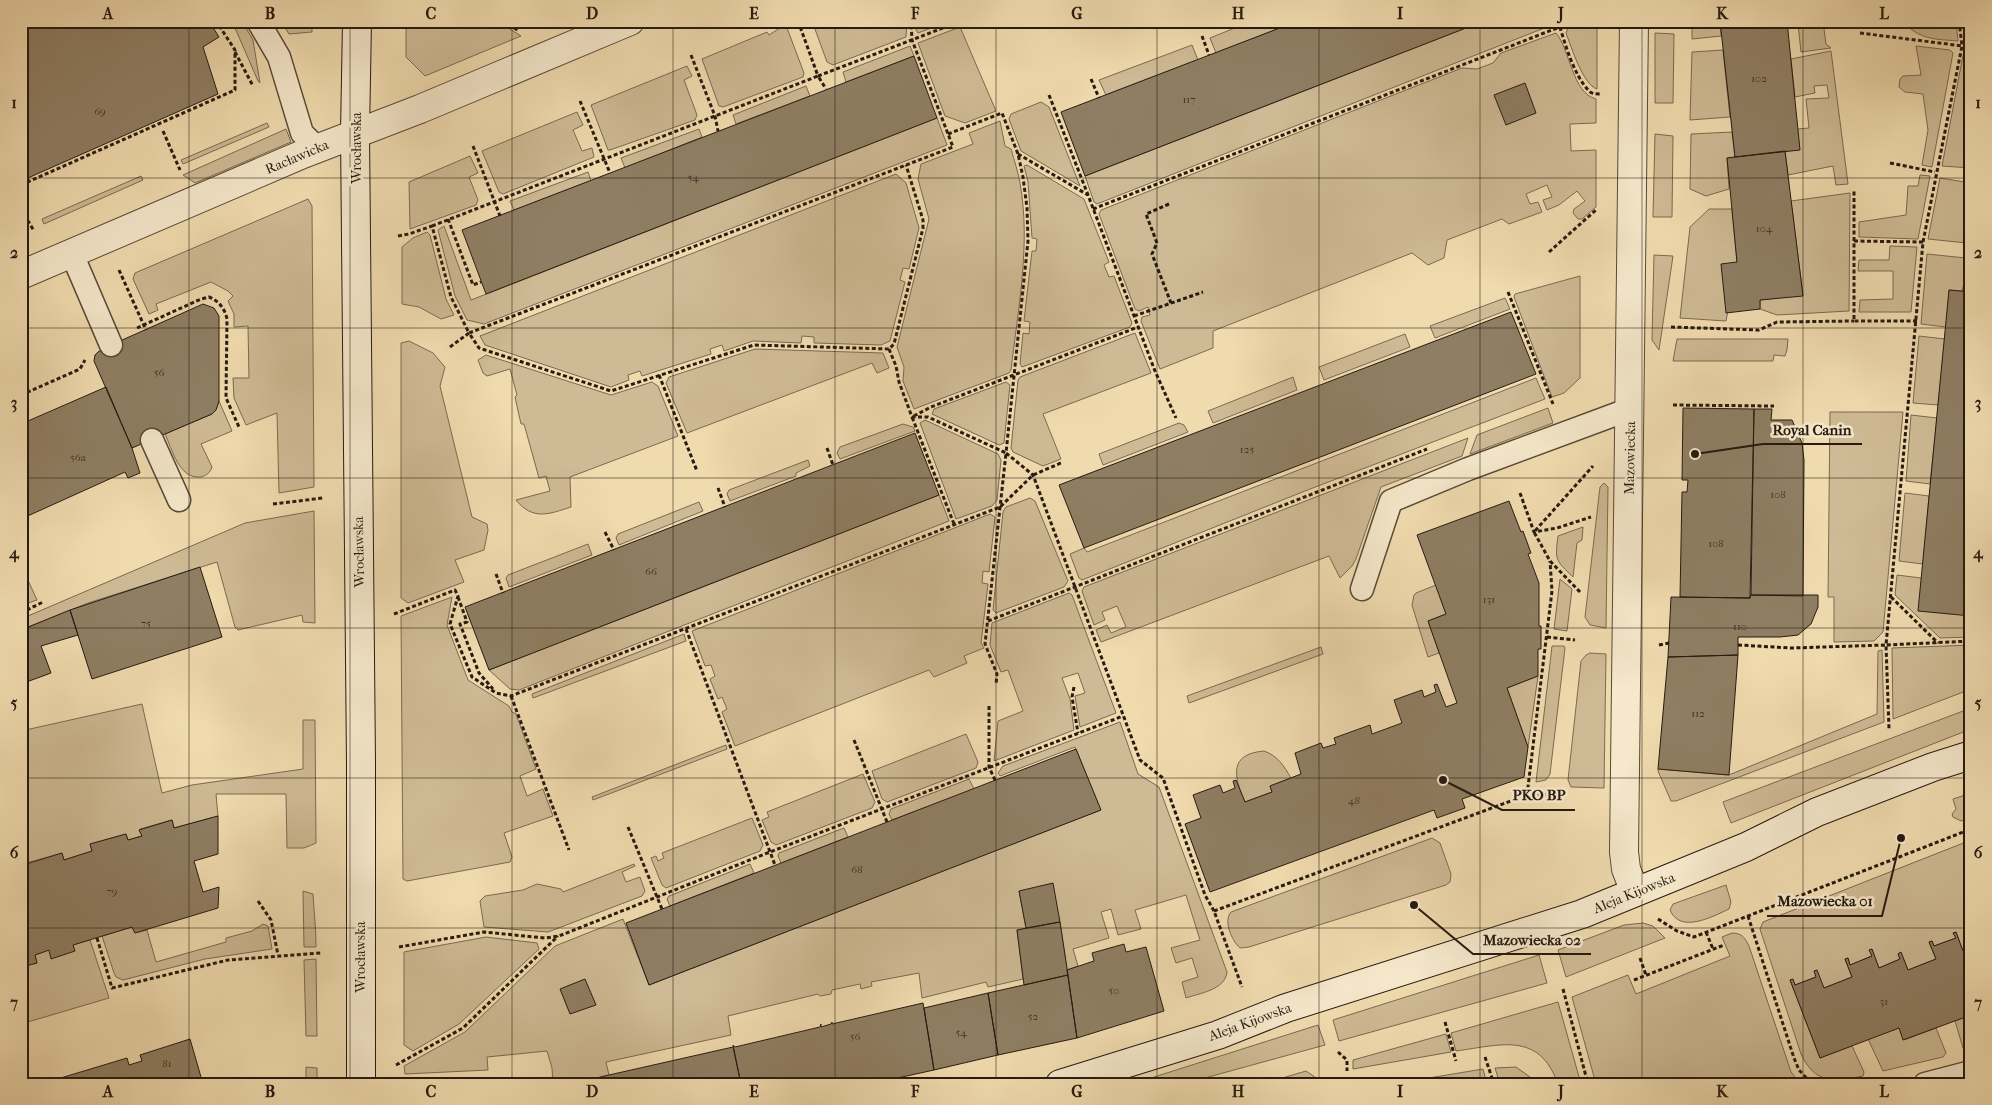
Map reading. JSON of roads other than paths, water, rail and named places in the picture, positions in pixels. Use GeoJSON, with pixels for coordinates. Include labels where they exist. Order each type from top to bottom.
{"type":"FeatureCollection","features":[{"type":"Feature","properties":{"kind":"street","name":"Wrocławska"},"geometry":{"type":"LineString","coordinates":[[356,21],[355,133],[358,323],[361,1084]]}},
{"type":"Feature","properties":{"kind":"street","name":"Racławicka"},"geometry":{"type":"LineString","coordinates":[[21,275],[317,148],[420,109],[630,21]]}},
{"type":"Feature","properties":{"kind":"street","name":"Mazowiecka"},"geometry":{"type":"LineString","coordinates":[[1634,21],[1624,852],[1626,869],[1635,892]]}},
{"type":"Feature","properties":{"kind":"street","name":"Aleja Kijowska"},"geometry":{"type":"LineString","coordinates":[[1077,1081],[1218,1034],[1286,1008],[1549,926],[1746,847],[1817,812],[1933,767],[1971,755]]}},
{"type":"Feature","properties":{"kind":"lane"},"geometry":{"type":"LineString","coordinates":[[258,21],[278,57],[302,133],[317,148]]}},
{"type":"Feature","properties":{"kind":"lane"},"geometry":{"type":"LineString","coordinates":[[72,254],[111,345]]}},
{"type":"Feature","properties":{"kind":"lane"},"geometry":{"type":"LineString","coordinates":[[1362,589],[1391,501],[1468,469],[1630,410]]}},
{"type":"Feature","properties":{"kind":"lane"},"geometry":{"type":"LineString","coordinates":[[152,440],[178,500]]}},
{"type":"Feature","properties":{"kind":"lane"},"geometry":{"type":"LineString","coordinates":[[1924,1084],[1971,1072]]}},
{"type":"Feature","properties":{"kind":"place","name":"Royal Canin"},"geometry":{"type":"Point","coordinates":[1695,454]}},
{"type":"Feature","properties":{"kind":"place","name":"PKO BP"},"geometry":{"type":"Point","coordinates":[1443,780]}},
{"type":"Feature","properties":{"kind":"place","name":"Mazowiecka 01"},"geometry":{"type":"Point","coordinates":[1901,838]}},
{"type":"Feature","properties":{"kind":"place","name":"Mazowiecka 02"},"geometry":{"type":"Point","coordinates":[1414,905]}}]}
